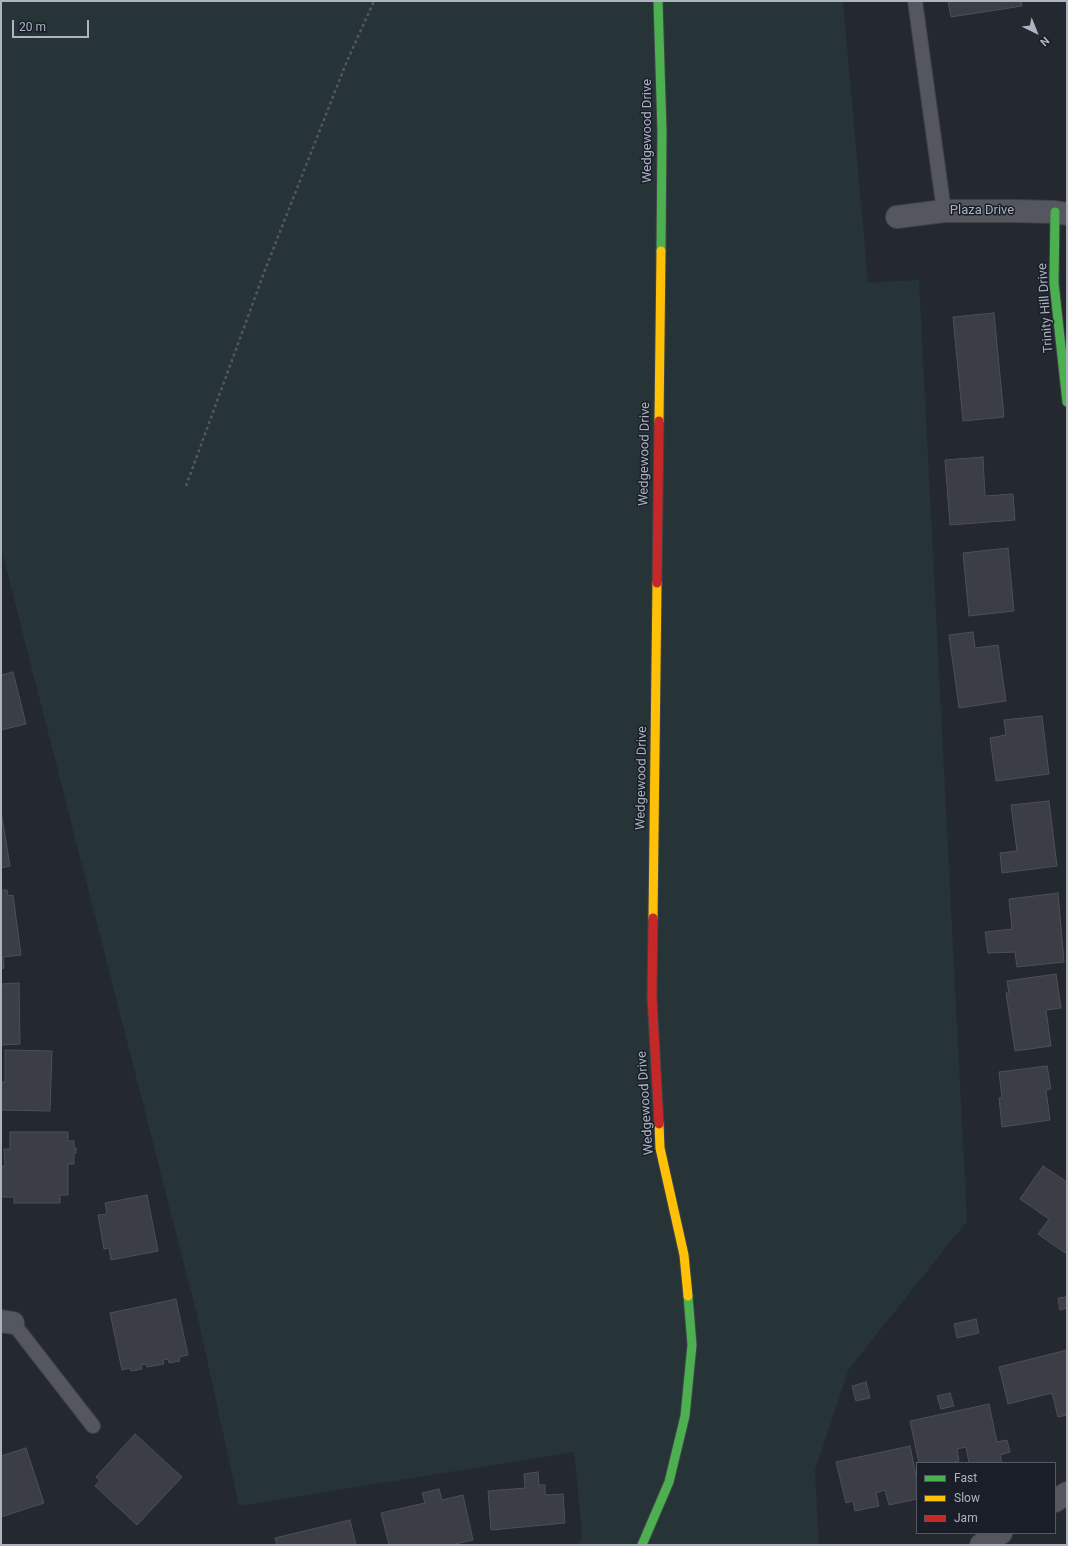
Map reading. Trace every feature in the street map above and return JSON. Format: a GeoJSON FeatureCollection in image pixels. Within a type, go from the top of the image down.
{"type":"FeatureCollection","features":[{"type":"Feature","properties":{"kind":"street","name":"Wedgewood Drive"},"geometry":{"type":"LineString","coordinates":[[642,1545],[669,1482],[685,1416],[692,1345],[684,1255],[660,1148],[652,997],[662,132],[658,1]]}},
{"type":"Feature","properties":{"kind":"street","name":"Plaza Drive"},"geometry":{"type":"LineString","coordinates":[[897,217],[944,211],[1061,213]]}},
{"type":"Feature","properties":{"kind":"street","name":"Trinity Hill Drive"},"geometry":{"type":"LineString","coordinates":[[1061,213],[1054,283],[1067,402]]}},
{"type":"Feature","properties":{"kind":"street"},"geometry":{"type":"LineString","coordinates":[[1056,1500],[1067,1494]]}},
{"type":"Feature","properties":{"kind":"street"},"geometry":{"type":"LineString","coordinates":[[981,1545],[999,1534]]}},
{"type":"Feature","properties":{"kind":"lane"},"geometry":{"type":"LineString","coordinates":[[915,1],[944,211]]}},
{"type":"Feature","properties":{"kind":"lane"},"geometry":{"type":"LineString","coordinates":[[7,1322],[93,1426]]}},
{"type":"Feature","properties":{"kind":"path"},"geometry":{"type":"LineString","coordinates":[[186,486],[265,270],[345,68],[374,1]]}},
{"type":"Feature","properties":{"kind":"shaded area"},"geometry":{"type":"Polygon","coordinates":[[[1,1],[843,1],[868,283],[919,280],[967,1221],[849,1369],[815,1470],[819,1545],[579,1545],[582,1534],[574,1452],[239,1506],[199,1323],[1,548],[1,1]]]}},
{"type":"Feature","properties":{"kind":"building"},"geometry":{"type":"Polygon","coordinates":[[[948,1],[1021,1],[1022,6],[951,17],[948,1]]]}},
{"type":"Feature","properties":{"kind":"building"},"geometry":{"type":"Polygon","coordinates":[[[994,313],[1004,417],[963,421],[953,317],[994,313]]]}},
{"type":"Feature","properties":{"kind":"building"},"geometry":{"type":"Polygon","coordinates":[[[983,457],[985,496],[1013,494],[1015,520],[950,525],[945,460],[983,457]]]}},
{"type":"Feature","properties":{"kind":"building"},"geometry":{"type":"Polygon","coordinates":[[[1008,548],[1014,611],[969,616],[963,553],[1008,548]]]}},
{"type":"Feature","properties":{"kind":"building"},"geometry":{"type":"Polygon","coordinates":[[[973,632],[975,648],[998,645],[1006,701],[959,708],[949,635],[973,632]]]}},
{"type":"Feature","properties":{"kind":"building"},"geometry":{"type":"Polygon","coordinates":[[[13,672],[26,724],[1,730],[1,675],[13,672]]]}},
{"type":"Feature","properties":{"kind":"building"},"geometry":{"type":"Polygon","coordinates":[[[1042,716],[1049,774],[996,781],[990,738],[1006,735],[1004,720],[1042,716]]]}},
{"type":"Feature","properties":{"kind":"building"},"geometry":{"type":"Polygon","coordinates":[[[1049,801],[1057,866],[1002,873],[1000,853],[1017,851],[1011,805],[1049,801]]]}},
{"type":"Feature","properties":{"kind":"building"},"geometry":{"type":"Polygon","coordinates":[[[1,811],[10,866],[1,868],[1,811]]]}},
{"type":"Feature","properties":{"kind":"building"},"geometry":{"type":"Polygon","coordinates":[[[1,890],[7,890],[8,896],[13,895],[21,955],[3,957],[4,968],[1,969],[1,890]]]}},
{"type":"Feature","properties":{"kind":"building"},"geometry":{"type":"Polygon","coordinates":[[[1058,893],[1064,962],[1017,967],[1015,952],[988,953],[985,932],[1012,929],[1009,899],[1058,893]]]}},
{"type":"Feature","properties":{"kind":"building"},"geometry":{"type":"Polygon","coordinates":[[[1056,974],[1061,1008],[1046,1010],[1051,1046],[1015,1051],[1006,993],[1009,993],[1007,981],[1056,974]]]}},
{"type":"Feature","properties":{"kind":"building"},"geometry":{"type":"Polygon","coordinates":[[[19,983],[20,1044],[1,1045],[1,984],[19,983]]]}},
{"type":"Feature","properties":{"kind":"building"},"geometry":{"type":"Polygon","coordinates":[[[5,1050],[52,1051],[50,1111],[1,1110],[1,1082],[5,1082],[5,1050]]]}},
{"type":"Feature","properties":{"kind":"building"},"geometry":{"type":"Polygon","coordinates":[[[1047,1066],[1051,1089],[1046,1090],[1050,1120],[1002,1127],[999,1098],[1002,1098],[999,1072],[1047,1066]]]}},
{"type":"Feature","properties":{"kind":"building"},"geometry":{"type":"Polygon","coordinates":[[[10,1132],[68,1132],[68,1141],[74,1141],[76,1153],[74,1153],[74,1164],[68,1164],[68,1195],[60,1195],[60,1203],[14,1203],[14,1197],[1,1197],[1,1166],[5,1166],[4,1149],[10,1149],[10,1132]]]}},
{"type":"Feature","properties":{"kind":"building"},"geometry":{"type":"Polygon","coordinates":[[[1043,1166],[1067,1182],[1067,1250],[1065,1253],[1038,1234],[1049,1219],[1020,1199],[1043,1166]]]}},
{"type":"Feature","properties":{"kind":"building"},"geometry":{"type":"Polygon","coordinates":[[[147,1195],[158,1251],[111,1260],[109,1248],[104,1249],[98,1215],[107,1214],[105,1203],[147,1195]]]}},
{"type":"Feature","properties":{"kind":"building"},"geometry":{"type":"Polygon","coordinates":[[[1067,1297],[1067,1308],[1060,1310],[1058,1298],[1067,1297]]]}},
{"type":"Feature","properties":{"kind":"building"},"geometry":{"type":"Polygon","coordinates":[[[176,1299],[188,1355],[179,1357],[180,1361],[169,1363],[168,1359],[163,1360],[164,1364],[147,1367],[146,1364],[141,1365],[142,1369],[131,1371],[130,1368],[122,1370],[110,1313],[176,1299]]]}},
{"type":"Feature","properties":{"kind":"building"},"geometry":{"type":"Polygon","coordinates":[[[976,1319],[979,1333],[957,1338],[954,1324],[976,1319]]]}},
{"type":"Feature","properties":{"kind":"building"},"geometry":{"type":"Polygon","coordinates":[[[1067,1350],[1067,1415],[1058,1417],[1052,1393],[1008,1404],[999,1367],[1067,1350]]]}},
{"type":"Feature","properties":{"kind":"building"},"geometry":{"type":"Polygon","coordinates":[[[866,1382],[870,1398],[856,1401],[852,1386],[866,1382]]]}},
{"type":"Feature","properties":{"kind":"building"},"geometry":{"type":"Polygon","coordinates":[[[950,1393],[954,1406],[941,1409],[937,1396],[950,1393]]]}},
{"type":"Feature","properties":{"kind":"building"},"geometry":{"type":"Polygon","coordinates":[[[989,1404],[997,1442],[1007,1440],[1010,1452],[1000,1455],[1002,1462],[969,1462],[966,1447],[957,1449],[959,1461],[919,1462],[910,1421],[989,1404]]]}},
{"type":"Feature","properties":{"kind":"building"},"geometry":{"type":"Polygon","coordinates":[[[135,1434],[182,1477],[137,1525],[95,1486],[100,1480],[96,1477],[135,1434]]]}},
{"type":"Feature","properties":{"kind":"building"},"geometry":{"type":"Polygon","coordinates":[[[910,1446],[916,1475],[916,1499],[889,1505],[885,1490],[876,1493],[879,1506],[855,1511],[853,1501],[846,1503],[836,1462],[910,1446]]]}},
{"type":"Feature","properties":{"kind":"building"},"geometry":{"type":"Polygon","coordinates":[[[26,1448],[44,1503],[1,1517],[1,1456],[26,1448]]]}},
{"type":"Feature","properties":{"kind":"building"},"geometry":{"type":"Polygon","coordinates":[[[538,1472],[539,1485],[545,1485],[545,1495],[563,1494],[565,1523],[491,1530],[488,1491],[525,1488],[524,1474],[538,1472]]]}},
{"type":"Feature","properties":{"kind":"building"},"geometry":{"type":"Polygon","coordinates":[[[439,1489],[442,1500],[463,1495],[473,1540],[451,1545],[389,1545],[381,1513],[425,1503],[422,1493],[439,1489]]]}},
{"type":"Feature","properties":{"kind":"building"},"geometry":{"type":"Polygon","coordinates":[[[350,1520],[356,1545],[277,1545],[275,1538],[350,1520]]]}},
{"type":"Feature","properties":{"kind":"traffic: fast"},"geometry":{"type":"LineString","coordinates":[[658,1],[662,132],[661,251]]}},
{"type":"Feature","properties":{"kind":"traffic: fast"},"geometry":{"type":"LineString","coordinates":[[1055,212],[1054,283],[1067,402]]}},
{"type":"Feature","properties":{"kind":"traffic: fast"},"geometry":{"type":"LineString","coordinates":[[642,1545],[669,1482],[685,1416],[692,1345],[688,1296]]}},
{"type":"Feature","properties":{"kind":"traffic: slow"},"geometry":{"type":"LineString","coordinates":[[659,421],[661,251]]}},
{"type":"Feature","properties":{"kind":"traffic: slow"},"geometry":{"type":"LineString","coordinates":[[653,918],[657,583]]}},
{"type":"Feature","properties":{"kind":"traffic: slow"},"geometry":{"type":"LineString","coordinates":[[659,1124],[660,1148],[684,1255],[688,1296]]}},
{"type":"Feature","properties":{"kind":"traffic: jam"},"geometry":{"type":"LineString","coordinates":[[657,583],[659,421]]}},
{"type":"Feature","properties":{"kind":"traffic: jam"},"geometry":{"type":"LineString","coordinates":[[653,918],[652,997],[659,1124]]}}]}
